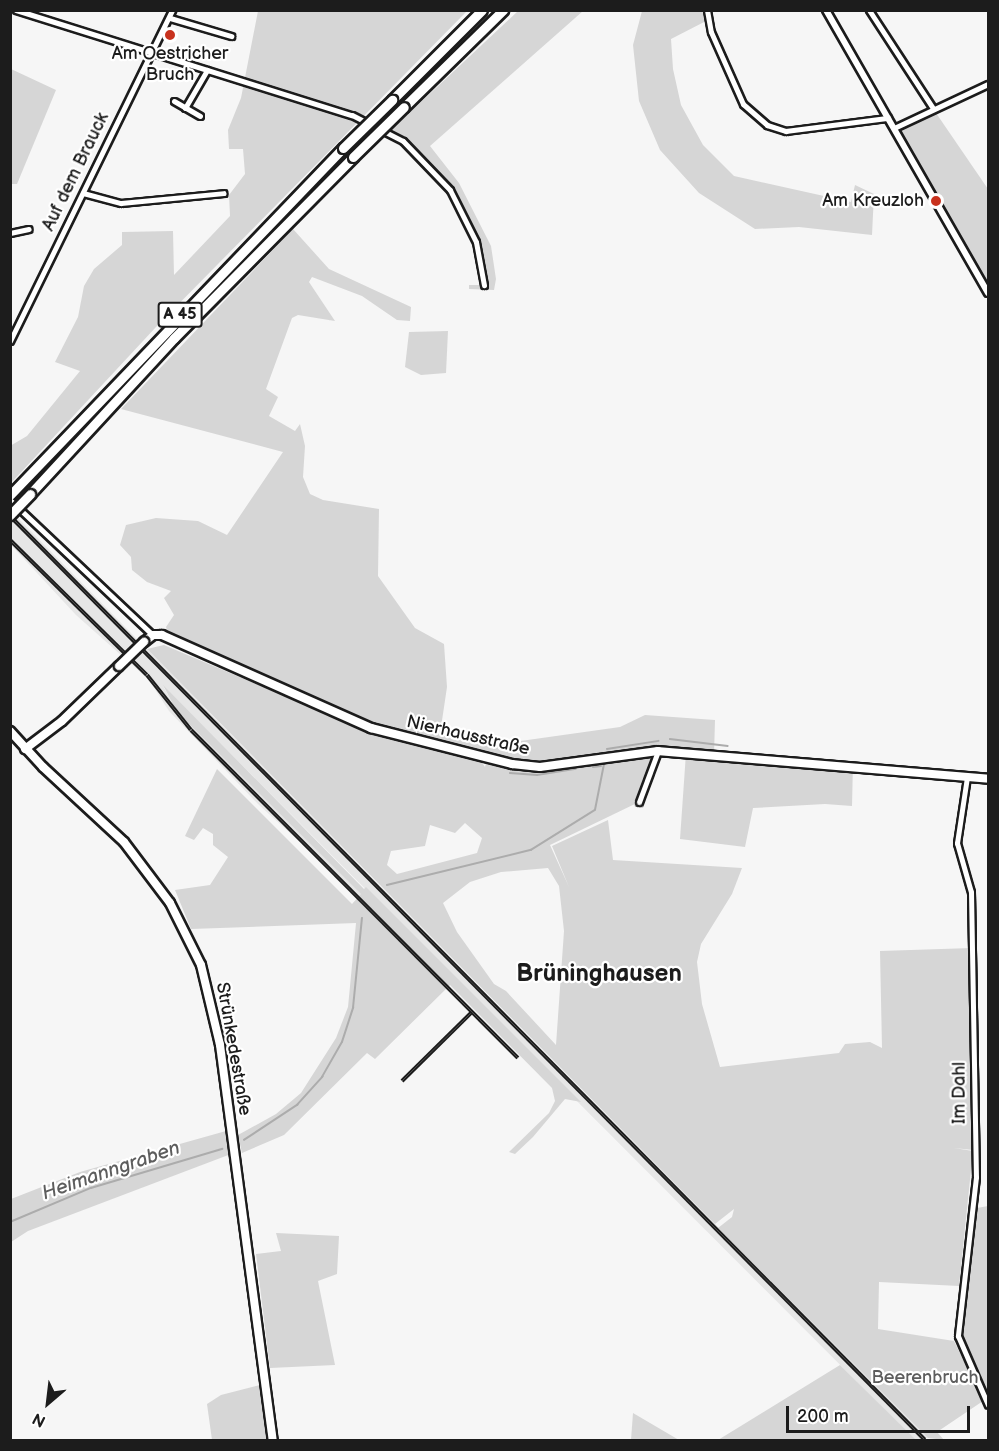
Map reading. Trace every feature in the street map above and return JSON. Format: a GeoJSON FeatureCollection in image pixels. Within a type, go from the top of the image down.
{"type":"FeatureCollection","features":[{"type":"Feature","properties":{"kind":"highway","name":"A 45"},"geometry":{"type":"LineString","coordinates":[[10,495],[343,148],[482,10]]}},
{"type":"Feature","properties":{"kind":"highway","name":"A 45"},"geometry":{"type":"LineString","coordinates":[[10,515],[207,305],[352,157],[503,10]]}},
{"type":"Feature","properties":{"kind":"main road"},"geometry":{"type":"LineString","coordinates":[[25,749],[62,721],[153,635]]}},
{"type":"Feature","properties":{"kind":"main road","name":"Nierhausstraße"},"geometry":{"type":"LineString","coordinates":[[153,635],[170,638],[371,728],[513,764],[540,767],[658,751],[988,779]]}},
{"type":"Feature","properties":{"kind":"main road","name":"Strünkedestraße"},"geometry":{"type":"LineString","coordinates":[[10,731],[25,749],[130,850],[174,910],[201,965],[220,1045],[273,1440]]}},
{"type":"Feature","properties":{"kind":"street"},"geometry":{"type":"LineString","coordinates":[[16,10],[152,55],[352,115],[403,141],[450,190],[476,242],[484,285]]}},
{"type":"Feature","properties":{"kind":"street"},"geometry":{"type":"LineString","coordinates":[[37,18],[40,10]]}},
{"type":"Feature","properties":{"kind":"street","name":"Auf dem Brauck"},"geometry":{"type":"LineString","coordinates":[[10,341],[152,55],[172,10]]}},
{"type":"Feature","properties":{"kind":"street"},"geometry":{"type":"LineString","coordinates":[[707,10],[711,32],[743,104],[767,125],[795,130],[888,118]]}},
{"type":"Feature","properties":{"kind":"street"},"geometry":{"type":"LineString","coordinates":[[826,10],[988,293]]}},
{"type":"Feature","properties":{"kind":"street"},"geometry":{"type":"LineString","coordinates":[[869,10],[933,108]]}},
{"type":"Feature","properties":{"kind":"street"},"geometry":{"type":"LineString","coordinates":[[170,18],[231,36]]}},
{"type":"Feature","properties":{"kind":"street"},"geometry":{"type":"LineString","coordinates":[[185,108],[207,70]]}},
{"type":"Feature","properties":{"kind":"street"},"geometry":{"type":"LineString","coordinates":[[894,128],[988,84]]}},
{"type":"Feature","properties":{"kind":"street"},"geometry":{"type":"LineString","coordinates":[[174,101],[200,116]]}},
{"type":"Feature","properties":{"kind":"street"},"geometry":{"type":"LineString","coordinates":[[83,193],[121,203],[224,193]]}},
{"type":"Feature","properties":{"kind":"street"},"geometry":{"type":"LineString","coordinates":[[10,233],[29,229]]}},
{"type":"Feature","properties":{"kind":"street"},"geometry":{"type":"LineString","coordinates":[[10,500],[153,635]]}},
{"type":"Feature","properties":{"kind":"street"},"geometry":{"type":"LineString","coordinates":[[639,802],[658,751]]}},
{"type":"Feature","properties":{"kind":"street","name":"Im Dahl"},"geometry":{"type":"LineString","coordinates":[[967,777],[957,843],[972,892],[976,1177],[958,1336],[988,1405]]}},
{"type":"Feature","properties":{"kind":"shaded area"},"geometry":{"type":"Polygon","coordinates":[[[10,510],[928,1438],[915,1440],[163,686],[177,712],[396,928],[445,990],[324,864],[258,804],[169,711],[149,680],[76,615],[11,545],[10,510]]]}},
{"type":"Feature","properties":{"kind":"green space"},"geometry":{"type":"Polygon","coordinates":[[[258,11],[467,11],[156,327],[11,483],[10,446],[27,436],[80,371],[55,362],[78,317],[84,286],[94,269],[122,245],[122,232],[173,231],[174,275],[230,216],[229,195],[245,174],[243,149],[229,149],[228,130],[241,98],[258,11]]]}},
{"type":"Feature","properties":{"kind":"green space"},"geometry":{"type":"Polygon","coordinates":[[[518,11],[583,11],[430,146],[459,183],[491,246],[496,279],[494,290],[469,289],[469,285],[481,285],[475,248],[446,189],[425,158],[404,140],[388,133],[518,11]]]}},
{"type":"Feature","properties":{"kind":"green space"},"geometry":{"type":"Polygon","coordinates":[[[642,11],[706,11],[708,20],[671,39],[673,69],[681,105],[703,145],[734,176],[851,202],[855,185],[874,194],[872,235],[799,227],[755,229],[699,193],[660,150],[639,101],[633,45],[642,11]]]}},
{"type":"Feature","properties":{"kind":"green space"},"geometry":{"type":"Polygon","coordinates":[[[11,69],[56,90],[17,184],[11,184],[11,69]]]}},
{"type":"Feature","properties":{"kind":"green space"},"geometry":{"type":"Polygon","coordinates":[[[936,113],[988,189],[988,287],[900,130],[936,113]]]}},
{"type":"Feature","properties":{"kind":"green space"},"geometry":{"type":"Polygon","coordinates":[[[293,229],[329,269],[411,307],[410,321],[397,320],[362,296],[312,277],[309,282],[335,321],[298,315],[292,318],[266,389],[278,397],[269,416],[295,431],[300,424],[305,446],[303,477],[310,494],[323,500],[379,509],[378,576],[415,628],[444,644],[447,687],[440,734],[493,745],[620,727],[645,715],[715,720],[714,755],[853,763],[852,806],[825,804],[753,808],[745,847],[680,839],[686,753],[658,751],[639,802],[550,845],[569,887],[552,846],[608,820],[613,860],[742,868],[732,894],[701,944],[697,962],[702,1004],[720,1067],[839,1053],[845,1044],[870,1042],[882,1048],[880,951],[972,948],[973,1150],[954,1148],[973,1151],[959,1286],[879,1282],[878,1329],[954,1341],[983,1401],[937,1432],[944,1440],[928,1438],[718,1228],[732,1217],[734,1209],[715,1224],[147,649],[164,645],[353,725],[481,761],[485,767],[488,756],[377,727],[168,633],[166,627],[174,615],[164,598],[171,591],[147,582],[132,570],[131,557],[120,545],[126,525],[156,518],[198,521],[227,535],[283,452],[121,409],[293,229]],[[465,823],[455,833],[430,825],[425,846],[391,851],[387,865],[397,874],[477,853],[482,838],[465,823]],[[548,868],[501,872],[470,882],[443,903],[457,932],[494,984],[506,991],[556,1045],[564,931],[559,886],[548,868]]]}},
{"type":"Feature","properties":{"kind":"green space"},"geometry":{"type":"Polygon","coordinates":[[[448,331],[446,373],[421,375],[405,367],[409,332],[448,331]]]}},
{"type":"Feature","properties":{"kind":"green space"},"geometry":{"type":"Polygon","coordinates":[[[163,685],[364,889],[366,887],[581,1102],[565,1099],[533,1137],[515,1154],[509,1152],[549,1113],[555,1101],[552,1088],[450,985],[375,1059],[367,1053],[284,1135],[242,1153],[238,1135],[276,1114],[301,1093],[336,1038],[348,1007],[356,923],[191,929],[175,890],[210,885],[228,857],[213,845],[213,834],[203,828],[194,840],[185,836],[217,769],[352,904],[361,894],[177,712],[163,685]]]}},
{"type":"Feature","properties":{"kind":"green space"},"geometry":{"type":"Polygon","coordinates":[[[226,1131],[231,1154],[28,1231],[11,1242],[11,1199],[80,1172],[226,1131]]]}},
{"type":"Feature","properties":{"kind":"green space","name":"Beerenbruch"},"geometry":{"type":"Polygon","coordinates":[[[988,1206],[988,1393],[961,1331],[977,1208],[988,1206]]]}},
{"type":"Feature","properties":{"kind":"green space"},"geometry":{"type":"Polygon","coordinates":[[[276,1233],[339,1236],[337,1274],[318,1281],[335,1365],[270,1368],[256,1254],[281,1251],[276,1233]]]}},
{"type":"Feature","properties":{"kind":"green space","name":"Beerenbruch"},"geometry":{"type":"Polygon","coordinates":[[[840,1365],[916,1440],[718,1440],[840,1365]]]}},
{"type":"Feature","properties":{"kind":"green space"},"geometry":{"type":"Polygon","coordinates":[[[260,1385],[269,1440],[212,1440],[207,1404],[221,1395],[260,1385]]]}},
{"type":"Feature","properties":{"kind":"green space"},"geometry":{"type":"Polygon","coordinates":[[[633,1413],[679,1440],[631,1440],[633,1413]]]}},
{"type":"Feature","properties":{"kind":"waterway","name":"Heimanngraben"},"geometry":{"type":"LineString","coordinates":[[670,739],[728,746]]}},
{"type":"Feature","properties":{"kind":"waterway","name":"Heimanngraben"},"geometry":{"type":"LineString","coordinates":[[607,749],[658,741]]}},
{"type":"Feature","properties":{"kind":"waterway","name":"Heimanngraben"},"geometry":{"type":"LineString","coordinates":[[387,885],[531,850],[595,810],[604,764]]}},
{"type":"Feature","properties":{"kind":"waterway"},"geometry":{"type":"LineString","coordinates":[[593,767],[601,766]]}},
{"type":"Feature","properties":{"kind":"waterway"},"geometry":{"type":"LineString","coordinates":[[510,773],[537,775],[576,769]]}},
{"type":"Feature","properties":{"kind":"waterway","name":"Heimanngraben"},"geometry":{"type":"LineString","coordinates":[[244,1140],[297,1105],[322,1077],[342,1042],[353,1008],[362,918]]}},
{"type":"Feature","properties":{"kind":"waterway","name":"Heimanngraben"},"geometry":{"type":"LineString","coordinates":[[10,1222],[91,1188],[222,1149]]}},
{"type":"Feature","properties":{"kind":"railway"},"geometry":{"type":"LineString","coordinates":[[10,516],[925,1440]]}},
{"type":"Feature","properties":{"kind":"railway"},"geometry":{"type":"LineString","coordinates":[[10,540],[147,675],[191,730],[518,1058]]}},
{"type":"Feature","properties":{"kind":"railway"},"geometry":{"type":"LineString","coordinates":[[402,1081],[472,1012]]}},
{"type":"Feature","properties":{"kind":"place","name":"Am Oestricher Bruch"},"geometry":{"type":"Point","coordinates":[170,35]}},
{"type":"Feature","properties":{"kind":"place","name":"Am Kreuzloh"},"geometry":{"type":"Point","coordinates":[936,201]}},
{"type":"Feature","properties":{"kind":"district","name":"Brüninghausen"},"geometry":{"type":"Point","coordinates":[599,974]}}]}
